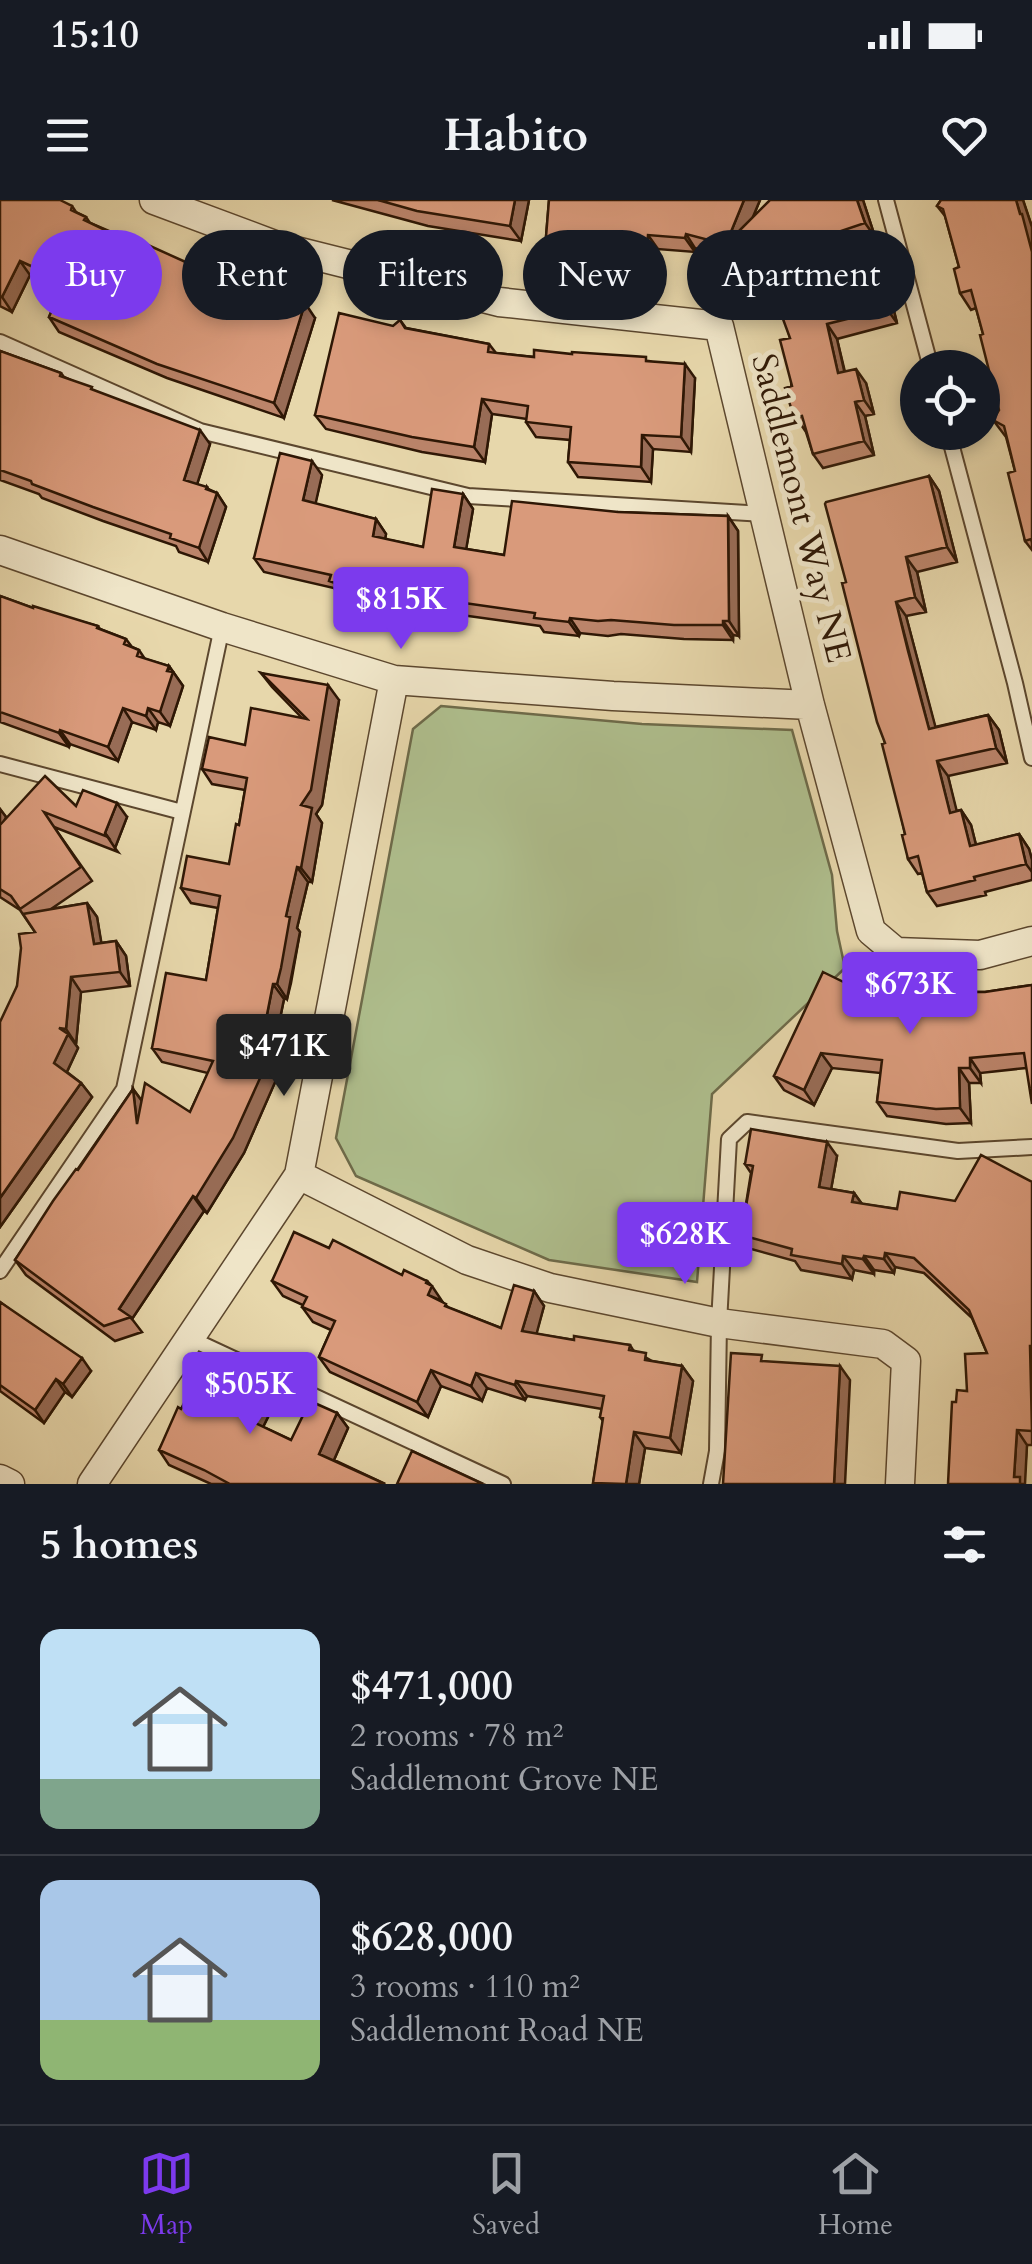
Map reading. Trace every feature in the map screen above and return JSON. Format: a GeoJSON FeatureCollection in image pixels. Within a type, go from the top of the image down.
{"type":"FeatureCollection","features":[{"type":"Feature","properties":{"kind":"street","name":"Saddlemont Way NE"},"geometry":{"type":"LineString","coordinates":[[154,200],[280,247],[499,302],[719,326],[810,705],[871,930],[896,952],[980,955],[1032,940]]}},
{"type":"Feature","properties":{"kind":"street"},"geometry":{"type":"LineString","coordinates":[[0,550],[222,627],[394,680],[810,705]]}},
{"type":"Feature","properties":{"kind":"street"},"geometry":{"type":"LineString","coordinates":[[92,1484],[299,1175],[394,680]]}},
{"type":"Feature","properties":{"kind":"street"},"geometry":{"type":"LineString","coordinates":[[299,1175],[467,1260],[550,1288],[719,1323],[883,1344],[906,1361],[900,1484]]}},
{"type":"Feature","properties":{"kind":"street"},"geometry":{"type":"LineString","coordinates":[[0,1479],[10,1484]]}},
{"type":"Feature","properties":{"kind":"lane"},"geometry":{"type":"LineString","coordinates":[[886,200],[926,350]]}},
{"type":"Feature","properties":{"kind":"lane"},"geometry":{"type":"LineString","coordinates":[[0,342],[200,431],[468,496],[764,514]]}},
{"type":"Feature","properties":{"kind":"lane"},"geometry":{"type":"LineString","coordinates":[[953,450],[1032,758]]}},
{"type":"Feature","properties":{"kind":"lane"},"geometry":{"type":"LineString","coordinates":[[0,1270],[124,1089],[222,627]]}},
{"type":"Feature","properties":{"kind":"lane"},"geometry":{"type":"LineString","coordinates":[[0,764],[182,812]]}},
{"type":"Feature","properties":{"kind":"lane"},"geometry":{"type":"LineString","coordinates":[[711,1484],[717,1451],[729,1139],[748,1122],[958,1151],[1032,1147]]}},
{"type":"Feature","properties":{"kind":"lane"},"geometry":{"type":"LineString","coordinates":[[190,1338],[502,1484]]}},
{"type":"Feature","properties":{"kind":"green space"},"geometry":{"type":"Polygon","coordinates":[[[441,706],[642,724],[792,730],[832,875],[845,968],[712,1094],[697,1282],[549,1260],[356,1176],[336,1138],[413,729],[441,706]]]}},
{"type":"Feature","properties":{"kind":"building"},"geometry":{"type":"Polygon","coordinates":[[[0,200],[60,200],[86,217],[84,220],[105,230],[30,230],[30,266],[20,261],[0,296],[0,200]]]}},
{"type":"Feature","properties":{"kind":"building"},"geometry":{"type":"Polygon","coordinates":[[[378,200],[515,200],[510,226],[417,211],[378,200]]]}},
{"type":"Feature","properties":{"kind":"building"},"geometry":{"type":"Polygon","coordinates":[[[549,200],[744,200],[732,230],[687,230],[685,238],[667,237],[667,230],[547,230],[549,200]]]}},
{"type":"Feature","properties":{"kind":"building"},"geometry":{"type":"Polygon","coordinates":[[[770,200],[857,200],[865,223],[844,230],[740,230],[770,200]]]}},
{"type":"Feature","properties":{"kind":"building"},"geometry":{"type":"Polygon","coordinates":[[[941,200],[1016,200],[1022,214],[1032,252],[1032,542],[1025,541],[1008,473],[1015,471],[1004,426],[1000,424],[1000,350],[984,350],[971,290],[960,293],[954,269],[959,267],[943,209],[937,206],[941,200]]]}},
{"type":"Feature","properties":{"kind":"building"},"geometry":{"type":"Polygon","coordinates":[[[162,251],[182,260],[182,320],[300,320],[274,403],[157,364],[56,320],[162,320],[162,251]]]}},
{"type":"Feature","properties":{"kind":"building"},"geometry":{"type":"Polygon","coordinates":[[[339,313],[343,320],[393,326],[400,320],[405,328],[489,344],[488,352],[534,357],[534,350],[572,352],[685,364],[681,437],[642,435],[641,467],[568,462],[571,427],[526,422],[528,406],[482,399],[474,447],[315,415],[339,313]]]}},
{"type":"Feature","properties":{"kind":"building"},"geometry":{"type":"Polygon","coordinates":[[[783,320],[843,320],[827,324],[838,373],[856,369],[864,400],[855,402],[864,441],[813,454],[802,416],[796,417],[792,411],[785,388],[792,386],[780,340],[790,338],[783,320]]]}},
{"type":"Feature","properties":{"kind":"building"},"geometry":{"type":"Polygon","coordinates":[[[0,351],[200,430],[184,480],[217,493],[199,548],[0,470],[0,351]]]}},
{"type":"Feature","properties":{"kind":"building"},"geometry":{"type":"Polygon","coordinates":[[[280,453],[312,461],[303,500],[376,519],[373,536],[423,547],[432,489],[463,494],[454,547],[504,555],[512,501],[618,512],[728,516],[729,621],[723,621],[723,625],[674,625],[534,618],[535,613],[415,596],[362,584],[360,591],[335,585],[329,581],[331,575],[254,558],[280,453]]]}},
{"type":"Feature","properties":{"kind":"building"},"geometry":{"type":"Polygon","coordinates":[[[929,476],[947,547],[906,557],[915,597],[896,602],[908,651],[929,729],[988,715],[996,748],[937,761],[950,813],[961,810],[970,846],[1019,834],[1026,864],[927,892],[918,856],[908,859],[882,744],[885,743],[825,504],[929,476]]]}},
{"type":"Feature","properties":{"kind":"building"},"geometry":{"type":"Polygon","coordinates":[[[0,596],[98,626],[126,639],[124,644],[139,650],[137,656],[169,666],[167,671],[173,672],[160,712],[148,708],[146,716],[123,708],[108,747],[0,712],[0,596]]]}},
{"type":"Feature","properties":{"kind":"building"},"geometry":{"type":"Polygon","coordinates":[[[261,673],[328,685],[311,790],[301,805],[312,808],[301,868],[297,867],[286,916],[290,917],[281,968],[277,984],[273,984],[263,1035],[271,1036],[266,1065],[233,1138],[119,1309],[131,1317],[104,1326],[15,1260],[133,1089],[137,1124],[145,1083],[190,1112],[213,1061],[152,1048],[166,973],[206,980],[220,896],[181,888],[187,856],[229,864],[236,824],[239,825],[247,778],[202,769],[209,737],[245,745],[251,708],[307,719],[261,673]]]}},
{"type":"Feature","properties":{"kind":"building"},"geometry":{"type":"Polygon","coordinates":[[[45,776],[76,806],[83,790],[117,803],[105,833],[108,837],[44,812],[81,867],[20,909],[0,889],[0,825],[45,776]]]}},
{"type":"Feature","properties":{"kind":"building"},"geometry":{"type":"Polygon","coordinates":[[[87,903],[94,944],[116,941],[120,972],[71,977],[66,1029],[59,1028],[68,1034],[54,1063],[81,1083],[0,1198],[0,1022],[17,986],[19,934],[35,932],[23,914],[87,903]]]}},
{"type":"Feature","properties":{"kind":"building"},"geometry":{"type":"Polygon","coordinates":[[[823,972],[856,988],[891,992],[985,992],[1032,985],[1032,1104],[1024,1053],[970,1058],[970,1068],[959,1068],[960,1108],[877,1102],[882,1060],[821,1053],[804,1090],[774,1076],[823,972]]]}},
{"type":"Feature","properties":{"kind":"building"},"geometry":{"type":"Polygon","coordinates":[[[751,1129],[827,1142],[819,1187],[854,1193],[852,1202],[897,1209],[900,1192],[955,1201],[981,1155],[1032,1182],[1032,1431],[1017,1430],[1014,1477],[1020,1477],[1020,1484],[948,1484],[952,1402],[956,1402],[957,1390],[967,1391],[965,1354],[987,1353],[969,1310],[914,1258],[885,1253],[884,1259],[843,1256],[842,1264],[791,1255],[792,1249],[741,1235],[753,1166],[745,1164],[751,1129]]]}},
{"type":"Feature","properties":{"kind":"building"},"geometry":{"type":"Polygon","coordinates":[[[294,1232],[329,1248],[333,1240],[402,1275],[404,1270],[427,1281],[432,1286],[428,1295],[445,1306],[501,1328],[514,1285],[534,1291],[522,1331],[630,1345],[629,1350],[646,1353],[645,1360],[682,1366],[670,1438],[634,1432],[626,1484],[593,1483],[604,1396],[516,1381],[515,1385],[476,1373],[471,1386],[431,1370],[417,1402],[319,1357],[335,1321],[302,1307],[307,1297],[272,1281],[294,1232]]]}},
{"type":"Feature","properties":{"kind":"building"},"geometry":{"type":"Polygon","coordinates":[[[0,1302],[82,1358],[63,1384],[56,1379],[35,1410],[0,1385],[0,1302]]]}},
{"type":"Feature","properties":{"kind":"building"},"geometry":{"type":"Polygon","coordinates":[[[731,1353],[762,1355],[761,1361],[840,1366],[834,1484],[723,1484],[731,1353]]]}},
{"type":"Feature","properties":{"kind":"building"},"geometry":{"type":"Polygon","coordinates":[[[207,1358],[265,1386],[249,1420],[291,1440],[310,1401],[337,1413],[319,1454],[385,1484],[227,1484],[159,1450],[178,1407],[181,1409],[207,1358]]]}},
{"type":"Feature","properties":{"kind":"building"},"geometry":{"type":"Polygon","coordinates":[[[412,1451],[483,1484],[397,1484],[412,1451]]]}}]}
